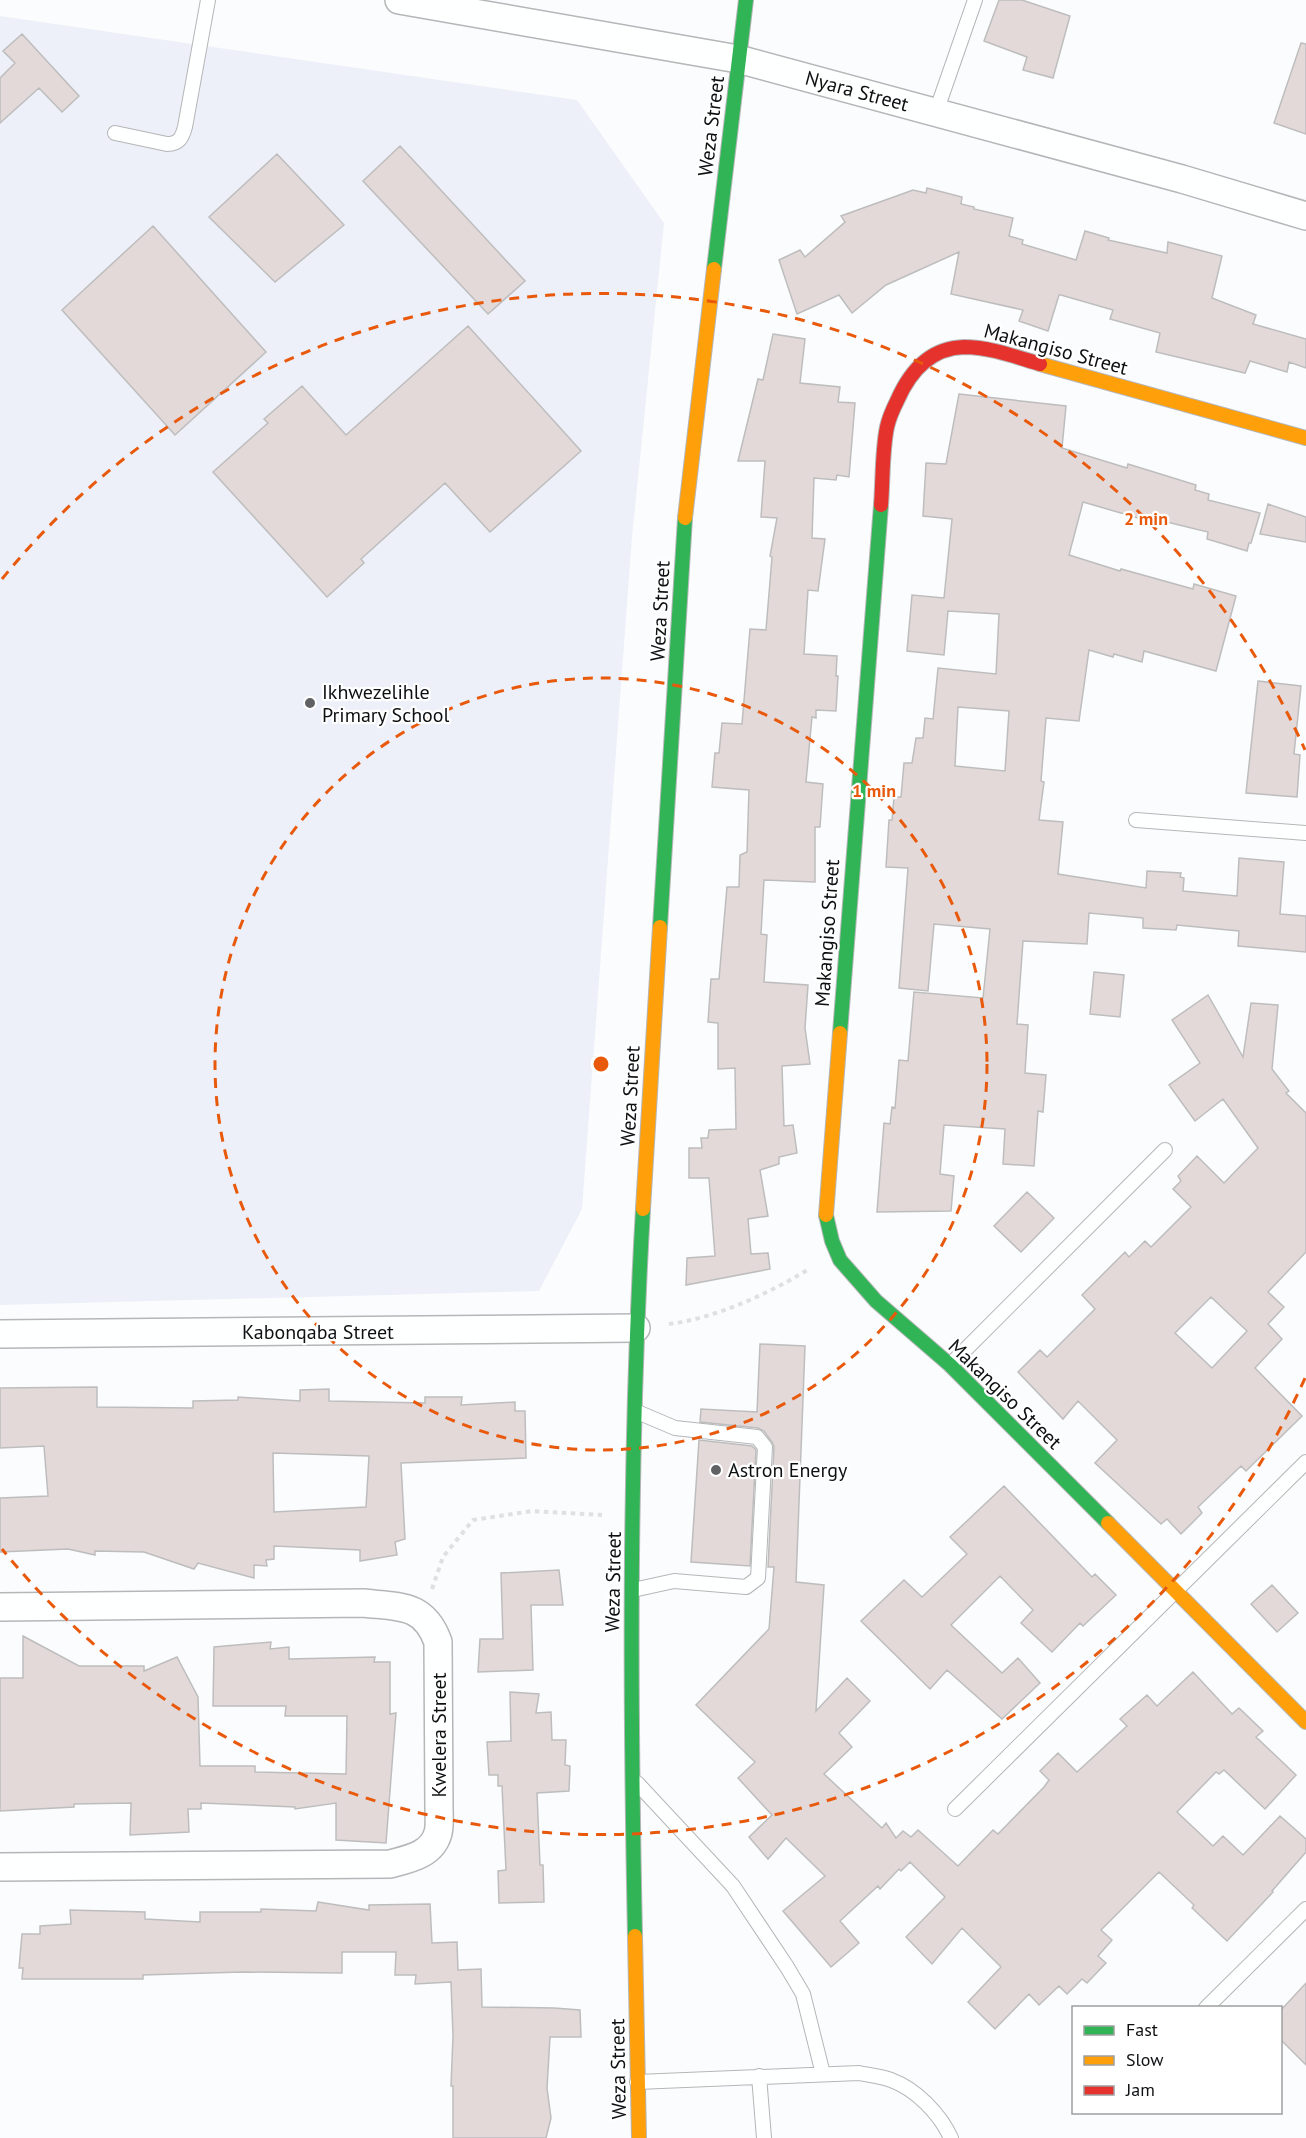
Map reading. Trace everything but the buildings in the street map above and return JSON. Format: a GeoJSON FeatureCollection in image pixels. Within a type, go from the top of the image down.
{"type":"FeatureCollection","features":[{"type":"Feature","properties":{"kind":"street","name":"Nyara Street"},"geometry":{"type":"LineString","coordinates":[[399,0],[738,59],[1170,176],[1306,216]]}},
{"type":"Feature","properties":{"kind":"street","name":"Weza Street"},"geometry":{"type":"LineString","coordinates":[[639,2138],[632,1777],[636,1328],[687,490],[746,0]]}},
{"type":"Feature","properties":{"kind":"street","name":"Makangiso Street"},"geometry":{"type":"LineString","coordinates":[[1306,438],[984,348],[962,345],[937,352],[914,368],[901,389],[887,426],[825,1213],[836,1251],[852,1275],[876,1301],[950,1365],[1306,1722]]}},
{"type":"Feature","properties":{"kind":"street","name":"Kabonqaba Street"},"geometry":{"type":"LineString","coordinates":[[0,1334],[636,1328]]}},
{"type":"Feature","properties":{"kind":"street"},"geometry":{"type":"LineString","coordinates":[[0,1607],[363,1603],[409,1609],[423,1616]]}},
{"type":"Feature","properties":{"kind":"street","name":"Kwelera Street"},"geometry":{"type":"LineString","coordinates":[[0,1867],[390,1864],[417,1857],[431,1846],[438,1833],[440,1808],[438,1642],[433,1627],[423,1616]]}},
{"type":"Feature","properties":{"kind":"lane"},"geometry":{"type":"LineString","coordinates":[[115,132],[167,144],[176,143],[180,139],[185,127],[207,0]]}},
{"type":"Feature","properties":{"kind":"lane"},"geometry":{"type":"LineString","coordinates":[[936,112],[975,0]]}},
{"type":"Feature","properties":{"kind":"lane"},"geometry":{"type":"LineString","coordinates":[[1136,820],[1306,833]]}},
{"type":"Feature","properties":{"kind":"lane"},"geometry":{"type":"LineString","coordinates":[[950,1365],[1165,1150]]}},
{"type":"Feature","properties":{"kind":"lane"},"geometry":{"type":"LineString","coordinates":[[633,1590],[674,1581],[746,1587],[758,1578],[765,1447],[757,1437],[675,1428],[635,1411]]}},
{"type":"Feature","properties":{"kind":"lane"},"geometry":{"type":"LineString","coordinates":[[955,1809],[1306,1462]]}},
{"type":"Feature","properties":{"kind":"lane"},"geometry":{"type":"LineString","coordinates":[[632,1777],[733,1886],[786,1966],[803,1994],[823,2074]]}},
{"type":"Feature","properties":{"kind":"lane"},"geometry":{"type":"LineString","coordinates":[[1207,2006],[1306,1909]]}},
{"type":"Feature","properties":{"kind":"lane"},"geometry":{"type":"LineString","coordinates":[[638,2082],[859,2073],[892,2080],[923,2099],[944,2123],[951,2138]]}},
{"type":"Feature","properties":{"kind":"lane"},"geometry":{"type":"LineString","coordinates":[[759,2076],[764,2138]]}},
{"type":"Feature","properties":{"kind":"path"},"geometry":{"type":"LineString","coordinates":[[636,1328],[696,1320],[782,1286],[836,1251]]}},
{"type":"Feature","properties":{"kind":"path"},"geometry":{"type":"LineString","coordinates":[[423,1616],[443,1557],[473,1520],[532,1511],[633,1517]]}},
{"type":"Feature","properties":{"kind":"shaded area","name":"Ikhwezelihle Primary School"},"geometry":{"type":"Polygon","coordinates":[[[0,16],[577,100],[664,223],[632,537],[582,1209],[539,1291],[0,1305],[0,16]]]}},
{"type":"Feature","properties":{"kind":"traffic: fast"},"geometry":{"type":"LineString","coordinates":[[714,269],[746,0]]}},
{"type":"Feature","properties":{"kind":"traffic: fast"},"geometry":{"type":"LineString","coordinates":[[840,1033],[881,505]]}},
{"type":"Feature","properties":{"kind":"traffic: fast"},"geometry":{"type":"LineString","coordinates":[[660,927],[685,518]]}},
{"type":"Feature","properties":{"kind":"traffic: fast"},"geometry":{"type":"LineString","coordinates":[[635,1936],[632,1754],[633,1482],[643,1209]]}},
{"type":"Feature","properties":{"kind":"traffic: fast"},"geometry":{"type":"LineString","coordinates":[[826,1215],[832,1241],[840,1260],[876,1301],[950,1365],[1108,1523]]}},
{"type":"Feature","properties":{"kind":"traffic: slow"},"geometry":{"type":"LineString","coordinates":[[685,518],[714,269]]}},
{"type":"Feature","properties":{"kind":"traffic: slow"},"geometry":{"type":"LineString","coordinates":[[1040,364],[1306,438]]}},
{"type":"Feature","properties":{"kind":"traffic: slow"},"geometry":{"type":"LineString","coordinates":[[643,1209],[660,927]]}},
{"type":"Feature","properties":{"kind":"traffic: slow"},"geometry":{"type":"LineString","coordinates":[[826,1215],[840,1033]]}},
{"type":"Feature","properties":{"kind":"traffic: slow"},"geometry":{"type":"LineString","coordinates":[[1108,1523],[1306,1722]]}},
{"type":"Feature","properties":{"kind":"traffic: slow"},"geometry":{"type":"LineString","coordinates":[[635,1936],[639,2138]]}},
{"type":"Feature","properties":{"kind":"traffic: jam"},"geometry":{"type":"LineString","coordinates":[[881,505],[884,446],[888,424],[902,390],[923,363],[952,348],[974,347],[1040,364]]}},
{"type":"Feature","properties":{"kind":"place","name":"Ikhwezelihle Primary School"},"geometry":{"type":"Point","coordinates":[310,703]}},
{"type":"Feature","properties":{"kind":"place","name":"Astron Energy"},"geometry":{"type":"Point","coordinates":[716,1470]}}]}
